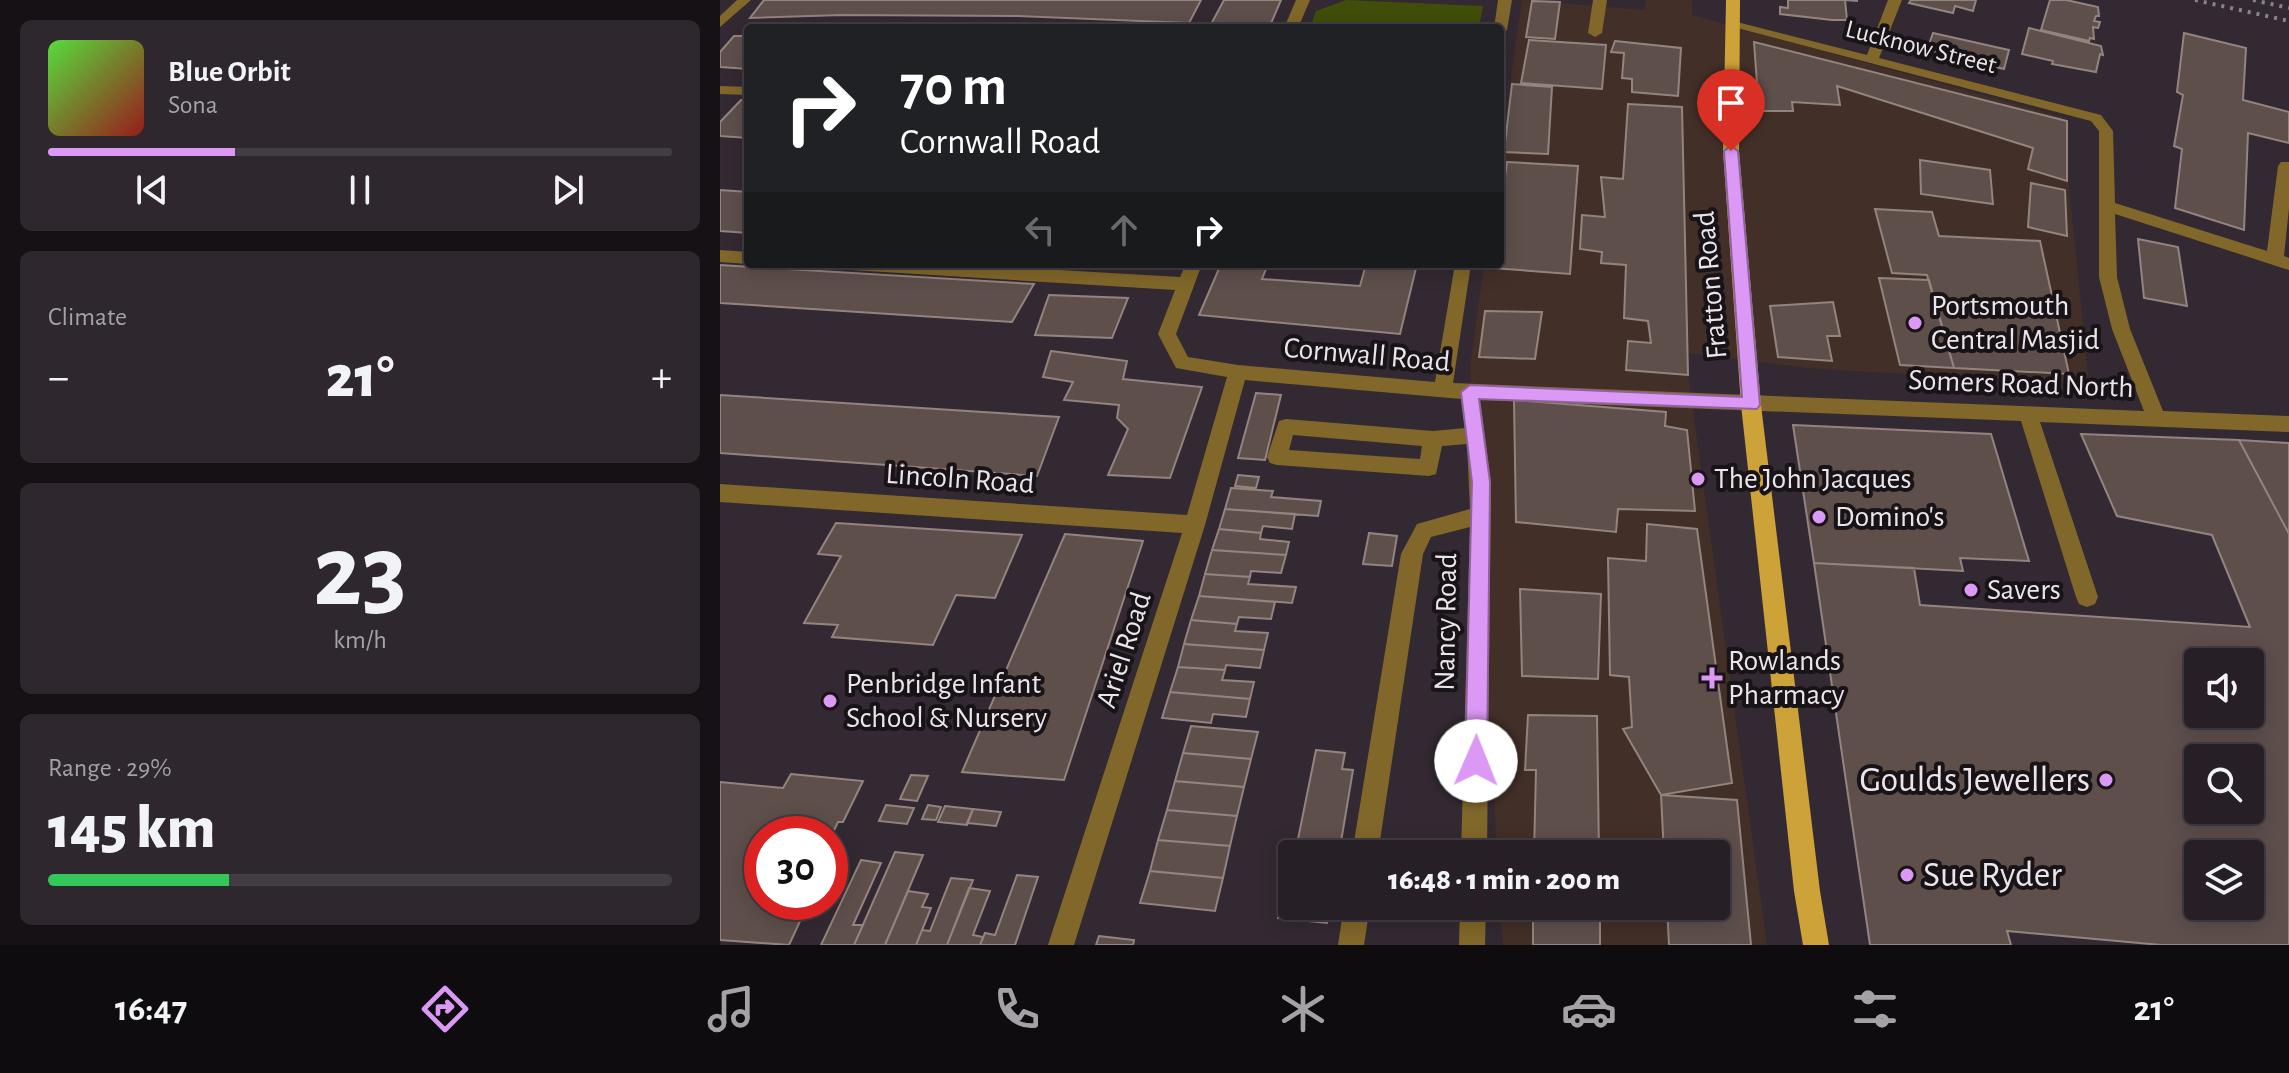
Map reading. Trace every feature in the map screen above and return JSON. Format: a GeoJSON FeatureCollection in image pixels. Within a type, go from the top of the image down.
{"type":"FeatureCollection","features":[{"type":"Feature","properties":{"kind":"main road","name":"Fratton Road"},"geometry":{"type":"LineString","coordinates":[[1733,0],[1731,151],[1751,405],[1807,891],[1816,945]]}},
{"type":"Feature","properties":{"kind":"street"},"geometry":{"type":"LineString","coordinates":[[720,23],[744,0]]}},
{"type":"Feature","properties":{"kind":"street"},"geometry":{"type":"LineString","coordinates":[[1293,24],[1303,0]]}},
{"type":"Feature","properties":{"kind":"street"},"geometry":{"type":"LineString","coordinates":[[1501,24],[1505,0]]}},
{"type":"Feature","properties":{"kind":"street"},"geometry":{"type":"LineString","coordinates":[[1595,33],[1600,0]]}},
{"type":"Feature","properties":{"kind":"street"},"geometry":{"type":"LineString","coordinates":[[1872,59],[1895,0]]}},
{"type":"Feature","properties":{"kind":"street","name":"Lucknow Street"},"geometry":{"type":"LineString","coordinates":[[1733,25],[2096,118],[2106,131],[2105,205]]}},
{"type":"Feature","properties":{"kind":"street"},"geometry":{"type":"LineString","coordinates":[[720,90],[744,91]]}},
{"type":"Feature","properties":{"kind":"street"},"geometry":{"type":"LineString","coordinates":[[2156,418],[2121,329],[2111,289],[2105,205],[2282,261],[2286,166],[2289,167]]}},
{"type":"Feature","properties":{"kind":"street"},"geometry":{"type":"LineString","coordinates":[[720,256],[744,258]]}},
{"type":"Feature","properties":{"kind":"street"},"geometry":{"type":"LineString","coordinates":[[918,268],[1186,284]]}},
{"type":"Feature","properties":{"kind":"street","name":"Cornwall Road"},"geometry":{"type":"LineString","coordinates":[[1192,268],[1167,334],[1182,363],[1238,372],[1470,392],[1751,405]]}},
{"type":"Feature","properties":{"kind":"street"},"geometry":{"type":"LineString","coordinates":[[1443,389],[1462,268]]}},
{"type":"Feature","properties":{"kind":"street","name":"Ariel Road"},"geometry":{"type":"LineString","coordinates":[[1061,945],[1195,525],[1238,372]]}},
{"type":"Feature","properties":{"kind":"street","name":"Nancy Road"},"geometry":{"type":"LineString","coordinates":[[1470,392],[1481,482],[1474,840]]}},
{"type":"Feature","properties":{"kind":"street","name":"Somers Road North"},"geometry":{"type":"LineString","coordinates":[[1751,405],[2289,424]]}},
{"type":"Feature","properties":{"kind":"street"},"geometry":{"type":"LineString","coordinates":[[2028,414],[2087,597]]}},
{"type":"Feature","properties":{"kind":"street"},"geometry":{"type":"LineString","coordinates":[[1433,439],[1429,468],[1277,457],[1286,427],[1433,439],[1475,435]]}},
{"type":"Feature","properties":{"kind":"street","name":"Lincoln Road"},"geometry":{"type":"LineString","coordinates":[[720,493],[1195,525]]}},
{"type":"Feature","properties":{"kind":"street"},"geometry":{"type":"LineString","coordinates":[[1367,840],[1412,554],[1424,530],[1480,515]]}},
{"type":"Feature","properties":{"kind":"street"},"geometry":{"type":"LineString","coordinates":[[1351,945],[1355,920]]}},
{"type":"Feature","properties":{"kind":"street"},"geometry":{"type":"LineString","coordinates":[[1472,945],[1473,920]]}},
{"type":"Feature","properties":{"kind":"shaded area"},"geometry":{"type":"Polygon","coordinates":[[[1522,0],[1644,10],[1646,0],[1692,0],[1692,15],[2062,117],[2089,384],[1817,369],[1685,353],[1767,945],[1503,945],[1501,920],[1730,920],[1730,840],[1496,840],[1470,367],[1483,268],[1504,268],[1504,126],[1522,0]]]}},
{"type":"Feature","properties":{"kind":"green space"},"geometry":{"type":"Polygon","coordinates":[[[1346,0],[1483,6],[1480,24],[1311,24],[1316,11],[1346,0]]]}},
{"type":"Feature","properties":{"kind":"building"},"geometry":{"type":"Polygon","coordinates":[[[764,0],[1201,0],[1189,23],[1018,16],[750,18],[764,0]]]}},
{"type":"Feature","properties":{"kind":"building"},"geometry":{"type":"Polygon","coordinates":[[[1224,0],[1281,0],[1271,24],[1211,24],[1224,0]]]}},
{"type":"Feature","properties":{"kind":"building"},"geometry":{"type":"Polygon","coordinates":[[[1788,0],[1845,0],[1847,20],[1780,14],[1780,7],[1788,8],[1788,0]]]}},
{"type":"Feature","properties":{"kind":"building"},"geometry":{"type":"Polygon","coordinates":[[[1911,0],[1976,0],[1973,11],[1955,6],[1953,13],[1909,3],[1911,0]]]}},
{"type":"Feature","properties":{"kind":"building"},"geometry":{"type":"Polygon","coordinates":[[[2050,0],[2098,7],[2099,16],[2094,21],[2100,22],[2098,28],[2093,27],[2094,39],[2090,38],[2089,41],[2041,30],[2050,0]]]}},
{"type":"Feature","properties":{"kind":"building"},"geometry":{"type":"Polygon","coordinates":[[[1532,1],[1560,2],[1555,39],[1526,37],[1532,1]]]}},
{"type":"Feature","properties":{"kind":"building"},"geometry":{"type":"Polygon","coordinates":[[[2029,28],[2101,46],[2103,55],[2100,54],[2096,72],[2052,64],[2053,61],[2022,54],[2029,28]]]}},
{"type":"Feature","properties":{"kind":"building"},"geometry":{"type":"Polygon","coordinates":[[[1933,33],[2009,50],[2004,69],[1927,50],[1933,33]]]}},
{"type":"Feature","properties":{"kind":"building"},"geometry":{"type":"Polygon","coordinates":[[[2184,33],[2246,48],[2243,100],[2289,112],[2289,143],[2248,133],[2244,230],[2175,208],[2182,149],[2174,146],[2183,95],[2177,92],[2184,33]]]}},
{"type":"Feature","properties":{"kind":"building"},"geometry":{"type":"Polygon","coordinates":[[[734,36],[744,36],[744,69],[720,67],[720,52],[734,36]]]}},
{"type":"Feature","properties":{"kind":"building"},"geometry":{"type":"Polygon","coordinates":[[[1529,40],[1606,45],[1602,89],[1521,83],[1529,40]]]}},
{"type":"Feature","properties":{"kind":"building"},"geometry":{"type":"Polygon","coordinates":[[[1615,41],[1681,48],[1678,96],[1632,92],[1632,79],[1622,78],[1624,53],[1611,52],[1615,41]]]}},
{"type":"Feature","properties":{"kind":"building"},"geometry":{"type":"Polygon","coordinates":[[[1754,42],[2067,121],[2067,181],[2028,169],[2033,148],[1837,86],[1840,105],[1792,102],[1793,111],[1759,111],[1754,42]]]}},
{"type":"Feature","properties":{"kind":"building"},"geometry":{"type":"Polygon","coordinates":[[[1512,84],[1552,87],[1548,154],[1504,152],[1512,84]]]}},
{"type":"Feature","properties":{"kind":"building"},"geometry":{"type":"Polygon","coordinates":[[[744,100],[744,138],[720,136],[720,122],[744,100]]]}},
{"type":"Feature","properties":{"kind":"building"},"geometry":{"type":"Polygon","coordinates":[[[1628,104],[1682,107],[1688,375],[1626,370],[1628,341],[1651,343],[1648,321],[1624,318],[1626,265],[1601,263],[1602,252],[1580,249],[1582,215],[1605,217],[1601,177],[1623,179],[1628,104]]]}},
{"type":"Feature","properties":{"kind":"building"},"geometry":{"type":"Polygon","coordinates":[[[1920,160],[1990,170],[1993,204],[1921,194],[1920,160]]]}},
{"type":"Feature","properties":{"kind":"building"},"geometry":{"type":"Polygon","coordinates":[[[1507,162],[1578,166],[1570,274],[1493,268],[1504,268],[1507,162]]]}},
{"type":"Feature","properties":{"kind":"building"},"geometry":{"type":"Polygon","coordinates":[[[2031,183],[2065,190],[2067,236],[2028,227],[2031,183]]]}},
{"type":"Feature","properties":{"kind":"building"},"geometry":{"type":"Polygon","coordinates":[[[720,190],[744,192],[744,233],[720,231],[720,190]]]}},
{"type":"Feature","properties":{"kind":"building"},"geometry":{"type":"Polygon","coordinates":[[[1875,209],[1932,212],[1939,236],[2040,241],[2069,374],[1954,368],[1927,275],[1892,273],[1875,209]]]}},
{"type":"Feature","properties":{"kind":"building"},"geometry":{"type":"Polygon","coordinates":[[[2138,239],[2178,247],[2187,306],[2144,298],[2138,239]]]}},
{"type":"Feature","properties":{"kind":"building"},"geometry":{"type":"Polygon","coordinates":[[[720,265],[1034,284],[1012,322],[720,303],[720,265]]]}},
{"type":"Feature","properties":{"kind":"building"},"geometry":{"type":"Polygon","coordinates":[[[1219,268],[1266,268],[1262,279],[1360,286],[1365,268],[1416,268],[1400,334],[1199,315],[1219,268]]]}},
{"type":"Feature","properties":{"kind":"building","name":"Portsmouth Central Masjid"},"geometry":{"type":"Polygon","coordinates":[[[1879,278],[1929,280],[1954,368],[1900,365],[1879,278]]]}},
{"type":"Feature","properties":{"kind":"building"},"geometry":{"type":"Polygon","coordinates":[[[1049,295],[1128,298],[1112,338],[1035,335],[1049,295]]]}},
{"type":"Feature","properties":{"kind":"building"},"geometry":{"type":"Polygon","coordinates":[[[1833,302],[1840,336],[1827,336],[1832,361],[1778,357],[1770,306],[1833,302]]]}},
{"type":"Feature","properties":{"kind":"building"},"geometry":{"type":"Polygon","coordinates":[[[1485,311],[1542,312],[1535,359],[1479,357],[1485,311]]]}},
{"type":"Feature","properties":{"kind":"building"},"geometry":{"type":"Polygon","coordinates":[[[1051,351],[1127,361],[1123,379],[1202,387],[1170,478],[1108,475],[1128,429],[1117,418],[1119,405],[1064,400],[1073,382],[1043,377],[1051,351]]]}},
{"type":"Feature","properties":{"kind":"building"},"geometry":{"type":"Polygon","coordinates":[[[1256,393],[1281,395],[1265,460],[1238,458],[1256,393]]]}},
{"type":"Feature","properties":{"kind":"building"},"geometry":{"type":"Polygon","coordinates":[[[720,395],[1059,417],[1037,476],[720,453],[720,395]]]}},
{"type":"Feature","properties":{"kind":"building"},"geometry":{"type":"Polygon","coordinates":[[[1514,400],[1666,412],[1665,426],[1687,430],[1695,511],[1618,509],[1616,532],[1516,522],[1514,400]]]}},
{"type":"Feature","properties":{"kind":"building"},"geometry":{"type":"Polygon","coordinates":[[[1793,425],[1991,434],[2029,561],[1960,558],[1963,571],[1814,563],[1793,425]]]}},
{"type":"Feature","properties":{"kind":"building"},"geometry":{"type":"Polygon","coordinates":[[[2081,434],[2239,440],[2289,534],[2289,945],[2161,945],[2007,931],[2011,945],[1870,945],[1814,563],[1914,568],[1920,605],[2250,627],[2212,535],[2117,516],[2081,434]]]}},
{"type":"Feature","properties":{"kind":"building"},"geometry":{"type":"Polygon","coordinates":[[[2239,440],[2289,443],[2289,534],[2239,440]]]}},
{"type":"Feature","properties":{"kind":"building"},"geometry":{"type":"Polygon","coordinates":[[[1238,475],[1259,477],[1256,488],[1235,486],[1238,475]]]}},
{"type":"Feature","properties":{"kind":"building"},"geometry":{"type":"Polygon","coordinates":[[[1231,488],[1273,491],[1271,497],[1321,501],[1318,516],[1225,509],[1231,488]]]}},
{"type":"Feature","properties":{"kind":"building"},"geometry":{"type":"Polygon","coordinates":[[[1225,509],[1295,514],[1292,529],[1263,526],[1261,533],[1219,529],[1225,509]]]}},
{"type":"Feature","properties":{"kind":"building"},"geometry":{"type":"Polygon","coordinates":[[[836,523],[1022,535],[995,598],[956,595],[933,645],[832,637],[838,625],[804,623],[841,556],[818,554],[836,523]]]}},
{"type":"Feature","properties":{"kind":"building"},"geometry":{"type":"Polygon","coordinates":[[[1647,524],[1697,529],[1732,783],[1661,795],[1623,729],[1632,727],[1629,677],[1610,675],[1608,558],[1646,561],[1647,524]]]}},
{"type":"Feature","properties":{"kind":"building"},"geometry":{"type":"Polygon","coordinates":[[[1219,529],[1261,533],[1260,539],[1289,542],[1286,555],[1212,550],[1219,529]]]}},
{"type":"Feature","properties":{"kind":"building"},"geometry":{"type":"Polygon","coordinates":[[[1369,533],[1397,536],[1392,566],[1363,564],[1369,533]]]}},
{"type":"Feature","properties":{"kind":"building"},"geometry":{"type":"Polygon","coordinates":[[[1065,534],[1143,541],[1064,780],[962,772],[1065,534]]]}},
{"type":"Feature","properties":{"kind":"building"},"geometry":{"type":"Polygon","coordinates":[[[1212,550],[1286,555],[1281,573],[1251,571],[1250,577],[1205,574],[1212,550]]]}},
{"type":"Feature","properties":{"kind":"building"},"geometry":{"type":"Polygon","coordinates":[[[1205,574],[1250,577],[1248,584],[1296,587],[1292,603],[1199,596],[1205,574]]]}},
{"type":"Feature","properties":{"kind":"building"},"geometry":{"type":"Polygon","coordinates":[[[1520,589],[1601,594],[1598,679],[1522,676],[1520,589]]]}},
{"type":"Feature","properties":{"kind":"building"},"geometry":{"type":"Polygon","coordinates":[[[1199,596],[1275,602],[1271,619],[1239,617],[1237,624],[1191,620],[1199,596]]]}},
{"type":"Feature","properties":{"kind":"building"},"geometry":{"type":"Polygon","coordinates":[[[1191,620],[1237,624],[1235,631],[1268,633],[1264,650],[1184,644],[1191,620]]]}},
{"type":"Feature","properties":{"kind":"building"},"geometry":{"type":"Polygon","coordinates":[[[1184,644],[1264,650],[1260,668],[1226,665],[1225,670],[1178,667],[1184,644]]]}},
{"type":"Feature","properties":{"kind":"building"},"geometry":{"type":"Polygon","coordinates":[[[1178,667],[1225,670],[1222,680],[1254,682],[1250,699],[1170,692],[1178,667]]]}},
{"type":"Feature","properties":{"kind":"building"},"geometry":{"type":"Polygon","coordinates":[[[1170,692],[1250,699],[1246,717],[1213,714],[1211,723],[1162,718],[1170,692]]]}},
{"type":"Feature","properties":{"kind":"building"},"geometry":{"type":"Polygon","coordinates":[[[1528,715],[1597,716],[1599,840],[1534,840],[1536,770],[1525,770],[1528,715]]]}},
{"type":"Feature","properties":{"kind":"building"},"geometry":{"type":"Polygon","coordinates":[[[1191,726],[1258,732],[1251,759],[1183,753],[1191,726]]]}},
{"type":"Feature","properties":{"kind":"building"},"geometry":{"type":"Polygon","coordinates":[[[1316,750],[1345,753],[1342,769],[1353,770],[1341,840],[1298,840],[1316,750]]]}},
{"type":"Feature","properties":{"kind":"building"},"geometry":{"type":"Polygon","coordinates":[[[1183,753],[1251,759],[1244,787],[1175,781],[1183,753]]]}},
{"type":"Feature","properties":{"kind":"building"},"geometry":{"type":"Polygon","coordinates":[[[791,774],[863,781],[846,816],[744,816],[744,920],[801,920],[789,945],[720,940],[720,782],[783,788],[791,774]]]}},
{"type":"Feature","properties":{"kind":"building"},"geometry":{"type":"Polygon","coordinates":[[[911,775],[928,776],[917,801],[900,799],[911,775]]]}},
{"type":"Feature","properties":{"kind":"building"},"geometry":{"type":"Polygon","coordinates":[[[1175,781],[1244,787],[1237,816],[1167,810],[1175,781]]]}},
{"type":"Feature","properties":{"kind":"building"},"geometry":{"type":"Polygon","coordinates":[[[1661,795],[1737,800],[1751,945],[1669,945],[1668,920],[1730,920],[1730,840],[1663,840],[1661,795]]]}},
{"type":"Feature","properties":{"kind":"building"},"geometry":{"type":"Polygon","coordinates":[[[886,805],[914,808],[907,824],[879,821],[886,805]]]}},
{"type":"Feature","properties":{"kind":"building"},"geometry":{"type":"Polygon","coordinates":[[[928,805],[941,807],[936,820],[922,819],[928,805]]]}},
{"type":"Feature","properties":{"kind":"building"},"geometry":{"type":"Polygon","coordinates":[[[945,806],[973,809],[967,825],[938,822],[945,806]]]}},
{"type":"Feature","properties":{"kind":"building"},"geometry":{"type":"Polygon","coordinates":[[[973,809],[1001,812],[996,826],[967,823],[973,809]]]}},
{"type":"Feature","properties":{"kind":"building"},"geometry":{"type":"Polygon","coordinates":[[[1167,810],[1237,816],[1230,846],[1158,840],[1167,810]]]}},
{"type":"Feature","properties":{"kind":"building"},"geometry":{"type":"Polygon","coordinates":[[[1158,840],[1230,846],[1223,878],[1150,871],[1158,840]]]}},
{"type":"Feature","properties":{"kind":"building"},"geometry":{"type":"Polygon","coordinates":[[[895,852],[923,855],[885,945],[854,945],[895,852]]]}},
{"type":"Feature","properties":{"kind":"building"},"geometry":{"type":"Polygon","coordinates":[[[861,860],[881,863],[853,925],[863,925],[854,945],[821,945],[833,920],[848,920],[848,888],[861,860]]]}},
{"type":"Feature","properties":{"kind":"building"},"geometry":{"type":"Polygon","coordinates":[[[1150,871],[1223,878],[1215,911],[1140,903],[1150,871]]]}},
{"type":"Feature","properties":{"kind":"building"},"geometry":{"type":"Polygon","coordinates":[[[1017,875],[1038,877],[1015,945],[980,945],[985,933],[995,935],[1017,875]]]}},
{"type":"Feature","properties":{"kind":"building"},"geometry":{"type":"Polygon","coordinates":[[[951,878],[973,880],[947,945],[916,945],[922,930],[930,931],[951,878]]]}},
{"type":"Feature","properties":{"kind":"building"},"geometry":{"type":"Polygon","coordinates":[[[969,888],[990,891],[973,935],[983,937],[980,945],[947,945],[969,888]]]}},
{"type":"Feature","properties":{"kind":"building"},"geometry":{"type":"Polygon","coordinates":[[[908,891],[928,894],[922,907],[931,908],[916,945],[885,945],[908,891]]]}},
{"type":"Feature","properties":{"kind":"building"},"geometry":{"type":"Polygon","coordinates":[[[1298,920],[1328,920],[1327,923],[1298,920]]]}},
{"type":"Feature","properties":{"kind":"building"},"geometry":{"type":"Polygon","coordinates":[[[1533,920],[1600,920],[1600,945],[1533,945],[1533,920]]]}},
{"type":"Feature","properties":{"kind":"building"},"geometry":{"type":"Polygon","coordinates":[[[1099,936],[1134,940],[1133,945],[1096,945],[1099,936]]]}},
{"type":"Feature","properties":{"kind":"railway"},"geometry":{"type":"LineString","coordinates":[[2195,0],[2289,21]]}},
{"type":"Feature","properties":{"kind":"railway"},"geometry":{"type":"LineString","coordinates":[[2253,0],[2289,8]]}},
{"type":"Feature","properties":{"kind":"place","name":"Portsmouth Central Masjid"},"geometry":{"type":"Point","coordinates":[1915,323]}},
{"type":"Feature","properties":{"kind":"place","name":"The John Jacques"},"geometry":{"type":"Point","coordinates":[1698,479]}},
{"type":"Feature","properties":{"kind":"place","name":"Domino's"},"geometry":{"type":"Point","coordinates":[1819,517]}},
{"type":"Feature","properties":{"kind":"place","name":"Savers"},"geometry":{"type":"Point","coordinates":[1971,590]}},
{"type":"Feature","properties":{"kind":"place","name":"Rowlands Pharmacy"},"geometry":{"type":"Point","coordinates":[1712,678]}},
{"type":"Feature","properties":{"kind":"place","name":"Penbridge Infant School & Nursery"},"geometry":{"type":"Point","coordinates":[830,701]}},
{"type":"Feature","properties":{"kind":"place","name":"Goulds Jewellers"},"geometry":{"type":"Point","coordinates":[2106,780]}},
{"type":"Feature","properties":{"kind":"place","name":"Sue Ryder"},"geometry":{"type":"Point","coordinates":[1907,875]}},
{"type":"Feature","properties":{"kind":"route"},"geometry":{"type":"LineString","coordinates":[[1476,761],[1481,482],[1470,392],[1751,405],[1731,151]]}}]}
